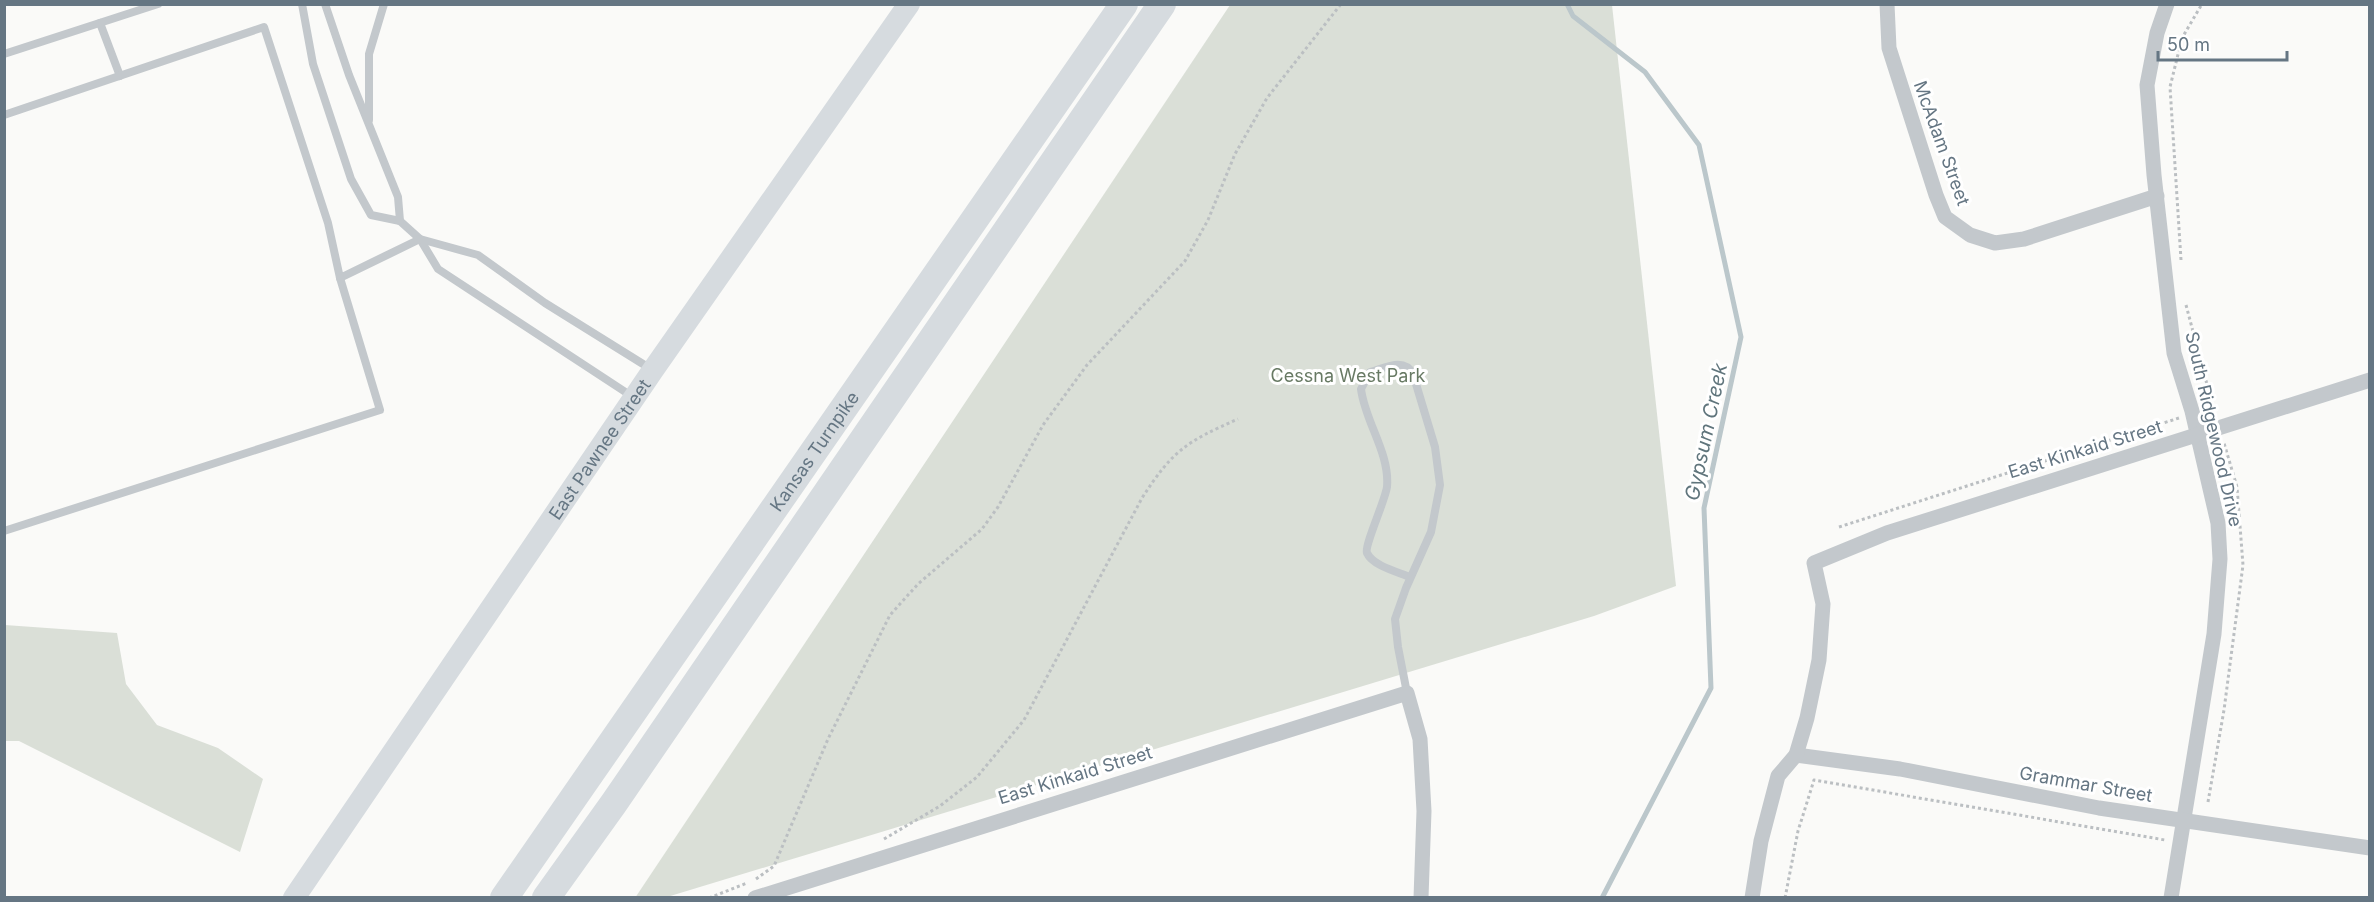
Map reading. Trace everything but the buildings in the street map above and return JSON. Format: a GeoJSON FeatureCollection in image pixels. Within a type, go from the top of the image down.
{"type":"FeatureCollection","features":[{"type":"Feature","properties":{"kind":"highway","name":"Kansas Turnpike"},"geometry":{"type":"LineString","coordinates":[[504,897],[1124,4]]}},
{"type":"Feature","properties":{"kind":"highway","name":"Kansas Turnpike"},"geometry":{"type":"LineString","coordinates":[[546,897],[633,775],[1162,4]]}},
{"type":"Feature","properties":{"kind":"main road","name":"East Pawnee Street"},"geometry":{"type":"LineString","coordinates":[[294,897],[653,370],[909,4]]}},
{"type":"Feature","properties":{"kind":"street","name":"McAdam Street"},"geometry":{"type":"LineString","coordinates":[[1887,4],[1889,48],[1936,195],[1946,217],[1970,235],[1995,243],[2024,239],[2157,196]]}},
{"type":"Feature","properties":{"kind":"street","name":"South Ridgewood Drive"},"geometry":{"type":"LineString","coordinates":[[2167,4],[2157,33],[2147,85],[2157,196],[2174,353],[2193,413],[2218,523],[2220,559],[2214,634],[2171,897]]}},
{"type":"Feature","properties":{"kind":"street","name":"East Kinkaid Street"},"geometry":{"type":"LineString","coordinates":[[1796,755],[1807,718],[1819,660],[1823,604],[1814,562],[1887,533],[2370,380]]}},
{"type":"Feature","properties":{"kind":"street","name":"East Kinkaid Street"},"geometry":{"type":"LineString","coordinates":[[755,897],[1407,693]]}},
{"type":"Feature","properties":{"kind":"street"},"geometry":{"type":"LineString","coordinates":[[1407,693],[1420,739],[1424,811],[1421,897]]}},
{"type":"Feature","properties":{"kind":"street","name":"Grammar Street"},"geometry":{"type":"LineString","coordinates":[[1796,755],[1900,769],[2098,808],[2370,848]]}},
{"type":"Feature","properties":{"kind":"street"},"geometry":{"type":"LineString","coordinates":[[1752,897],[1761,841],[1778,776],[1796,755]]}},
{"type":"Feature","properties":{"kind":"lane"},"geometry":{"type":"LineString","coordinates":[[4,54],[158,4]]}},
{"type":"Feature","properties":{"kind":"lane"},"geometry":{"type":"LineString","coordinates":[[302,4],[313,64],[351,179],[371,215],[400,221],[420,239],[438,269],[634,398]]}},
{"type":"Feature","properties":{"kind":"lane"},"geometry":{"type":"LineString","coordinates":[[325,4],[398,197],[400,221]]}},
{"type":"Feature","properties":{"kind":"lane"},"geometry":{"type":"LineString","coordinates":[[369,124],[369,54],[384,4]]}},
{"type":"Feature","properties":{"kind":"lane"},"geometry":{"type":"LineString","coordinates":[[100,23],[120,76]]}},
{"type":"Feature","properties":{"kind":"lane"},"geometry":{"type":"LineString","coordinates":[[4,115],[264,27],[328,223],[340,278],[380,410],[4,531]]}},
{"type":"Feature","properties":{"kind":"lane"},"geometry":{"type":"LineString","coordinates":[[340,278],[420,239],[478,255],[545,303],[653,370]]}},
{"type":"Feature","properties":{"kind":"lane"},"geometry":{"type":"LineString","coordinates":[[1407,693],[1395,619],[1410,578],[1431,532],[1440,485],[1435,447],[1413,374],[1409,366],[1402,364],[1370,372],[1361,389],[1385,465],[1387,488],[1377,524],[1366,548],[1367,554],[1375,562],[1410,578]]}},
{"type":"Feature","properties":{"kind":"path"},"geometry":{"type":"LineString","coordinates":[[709,897],[758,878],[774,866],[828,739],[890,615],[918,584],[982,529],[998,507],[1043,425],[1087,365],[1185,261],[1208,220],[1235,154],[1268,98],[1341,4]]}},
{"type":"Feature","properties":{"kind":"path"},"geometry":{"type":"LineString","coordinates":[[2182,269],[2170,87],[2182,38],[2202,4]]}},
{"type":"Feature","properties":{"kind":"path"},"geometry":{"type":"LineString","coordinates":[[1839,527],[2212,407],[2186,304]]}},
{"type":"Feature","properties":{"kind":"path"},"geometry":{"type":"LineString","coordinates":[[882,840],[940,806],[983,769],[1024,720],[1142,498],[1160,469],[1182,446],[1238,419]]}},
{"type":"Feature","properties":{"kind":"path"},"geometry":{"type":"LineString","coordinates":[[1785,897],[1798,831],[1814,780],[2165,840]]}},
{"type":"Feature","properties":{"kind":"path"},"geometry":{"type":"LineString","coordinates":[[709,897],[763,881]]}},
{"type":"Feature","properties":{"kind":"green space","name":"Cessna West Park"},"geometry":{"type":"Polygon","coordinates":[[[1230,5],[1612,5],[1676,586],[1594,616],[667,897],[635,898],[1230,5]]]}},
{"type":"Feature","properties":{"kind":"green space"},"geometry":{"type":"Polygon","coordinates":[[[5,625],[117,633],[126,684],[157,725],[218,748],[263,779],[240,852],[19,741],[5,741],[5,625]]]}},
{"type":"Feature","properties":{"kind":"waterway","name":"Gypsum Creek"},"geometry":{"type":"LineString","coordinates":[[1567,4],[1573,16],[1645,72],[1699,145],[1741,337],[1704,508],[1711,688],[1602,898]]}}]}
